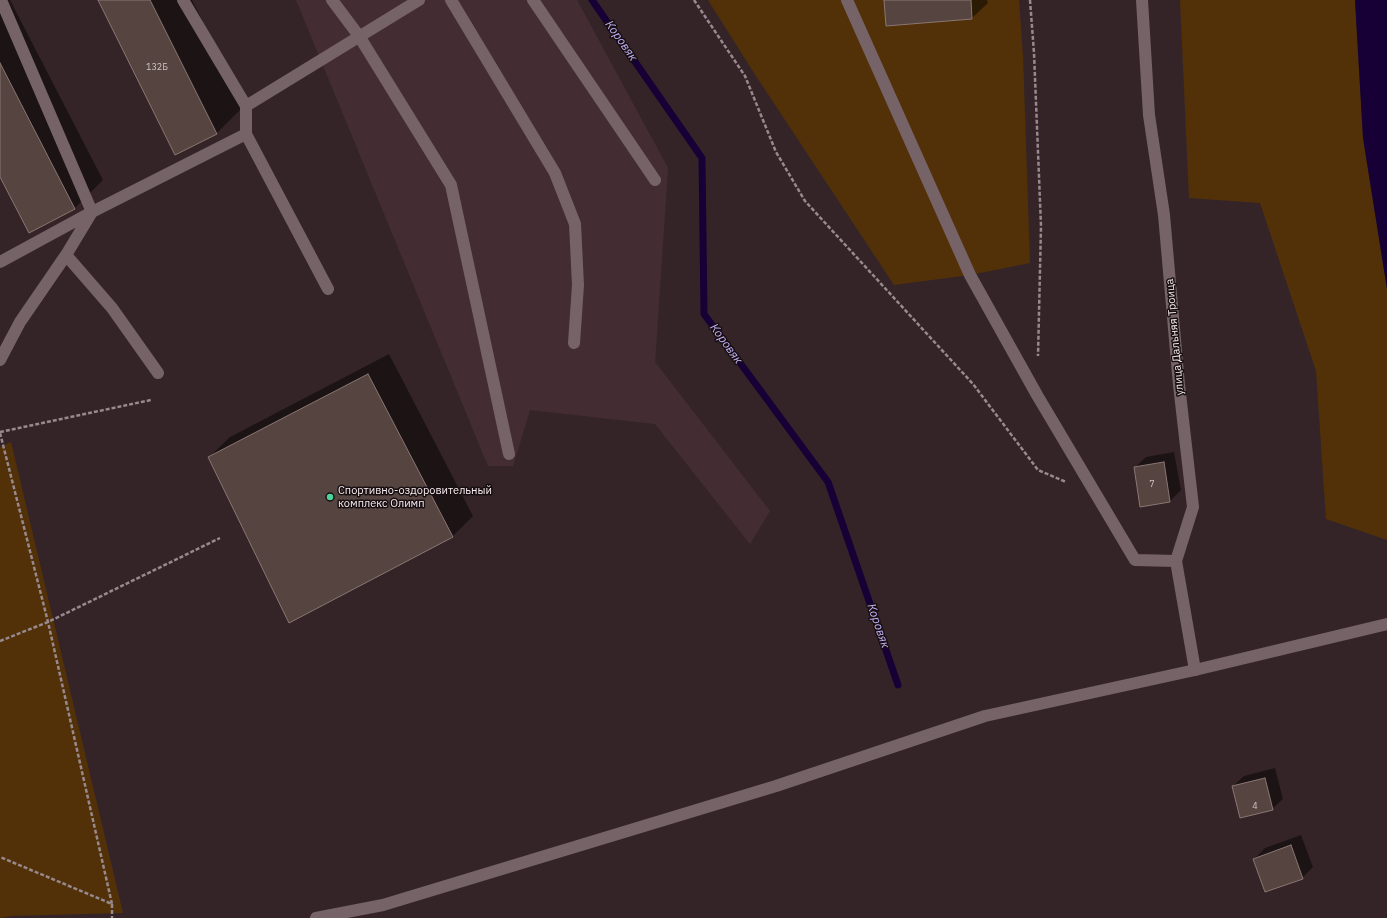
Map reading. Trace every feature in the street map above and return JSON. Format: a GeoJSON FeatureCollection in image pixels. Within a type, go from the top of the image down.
{"type":"FeatureCollection","features":[{"type":"Feature","properties":{"kind":"street"},"geometry":{"type":"LineString","coordinates":[[0,0],[92,212]]}},
{"type":"Feature","properties":{"kind":"street"},"geometry":{"type":"LineString","coordinates":[[183,0],[246,106],[246,134],[328,289]]}},
{"type":"Feature","properties":{"kind":"street"},"geometry":{"type":"LineString","coordinates":[[332,0],[359,36],[451,184],[509,454]]}},
{"type":"Feature","properties":{"kind":"street"},"geometry":{"type":"LineString","coordinates":[[246,106],[419,0]]}},
{"type":"Feature","properties":{"kind":"street"},"geometry":{"type":"LineString","coordinates":[[451,0],[555,173],[575,224],[578,285],[574,343]]}},
{"type":"Feature","properties":{"kind":"street"},"geometry":{"type":"LineString","coordinates":[[533,0],[655,180]]}},
{"type":"Feature","properties":{"kind":"street"},"geometry":{"type":"LineString","coordinates":[[847,0],[970,275],[1037,395],[1135,560],[1176,561]]}},
{"type":"Feature","properties":{"kind":"street","name":"улица Дальняя Троица"},"geometry":{"type":"LineString","coordinates":[[1142,0],[1149,115],[1164,215],[1179,385],[1193,507],[1176,561],[1195,670]]}},
{"type":"Feature","properties":{"kind":"street"},"geometry":{"type":"LineString","coordinates":[[0,262],[92,212],[246,134]]}},
{"type":"Feature","properties":{"kind":"street"},"geometry":{"type":"LineString","coordinates":[[0,360],[20,322],[66,255],[92,212]]}},
{"type":"Feature","properties":{"kind":"street"},"geometry":{"type":"LineString","coordinates":[[66,255],[112,308],[158,373]]}},
{"type":"Feature","properties":{"kind":"street"},"geometry":{"type":"LineString","coordinates":[[316,918],[375,907],[398,901],[776,786],[985,716],[1195,670],[1387,624]]}},
{"type":"Feature","properties":{"kind":"path"},"geometry":{"type":"LineString","coordinates":[[694,0],[745,76],[776,152],[805,201],[973,384],[1038,470],[1097,496]]}},
{"type":"Feature","properties":{"kind":"path"},"geometry":{"type":"LineString","coordinates":[[1030,0],[1034,53],[1041,226],[1038,356]]}},
{"type":"Feature","properties":{"kind":"path"},"geometry":{"type":"LineString","coordinates":[[112,918],[112,904],[48,622],[0,432],[151,400]]}},
{"type":"Feature","properties":{"kind":"path"},"geometry":{"type":"LineString","coordinates":[[0,641],[48,622],[220,538]]}},
{"type":"Feature","properties":{"kind":"path"},"geometry":{"type":"LineString","coordinates":[[0,857],[112,904]]}},
{"type":"Feature","properties":{"kind":"shaded area"},"geometry":{"type":"Polygon","coordinates":[[[296,0],[577,0],[668,168],[655,362],[770,511],[750,544],[655,424],[530,410],[513,466],[488,466],[296,0]]]}},
{"type":"Feature","properties":{"kind":"shaded area"},"geometry":{"type":"Polygon","coordinates":[[[708,0],[1019,0],[1023,56],[1030,263],[970,275],[894,285],[754,73],[708,0]]]}},
{"type":"Feature","properties":{"kind":"shaded area"},"geometry":{"type":"Polygon","coordinates":[[[1180,0],[1355,0],[1363,138],[1387,289],[1387,540],[1326,519],[1316,371],[1260,203],[1189,198],[1180,0]]]}},
{"type":"Feature","properties":{"kind":"shaded area"},"geometry":{"type":"Polygon","coordinates":[[[1355,0],[1387,0],[1387,289],[1363,138],[1355,0]]]}},
{"type":"Feature","properties":{"kind":"shaded area"},"geometry":{"type":"Polygon","coordinates":[[[11,442],[123,913],[12,916],[0,918],[0,447],[11,442]]]}},
{"type":"Feature","properties":{"kind":"building"},"geometry":{"type":"Polygon","coordinates":[[[98,0],[150,0],[217,134],[175,155],[98,0]]]}},
{"type":"Feature","properties":{"kind":"building"},"geometry":{"type":"Polygon","coordinates":[[[884,0],[971,0],[972,19],[886,26],[884,0]]]}},
{"type":"Feature","properties":{"kind":"building"},"geometry":{"type":"Polygon","coordinates":[[[0,63],[75,209],[29,233],[0,177],[0,63]]]}},
{"type":"Feature","properties":{"kind":"building","name":"Спортивно-оздоровительный комплекс Олимп"},"geometry":{"type":"Polygon","coordinates":[[[368,374],[453,537],[289,623],[208,457],[368,374]]]}},
{"type":"Feature","properties":{"kind":"building"},"geometry":{"type":"Polygon","coordinates":[[[1164,462],[1170,502],[1140,507],[1134,467],[1164,462]]]}},
{"type":"Feature","properties":{"kind":"building"},"geometry":{"type":"Polygon","coordinates":[[[1265,778],[1273,810],[1240,818],[1232,786],[1265,778]]]}},
{"type":"Feature","properties":{"kind":"building"},"geometry":{"type":"Polygon","coordinates":[[[1291,845],[1303,879],[1265,892],[1253,859],[1291,845]]]}},
{"type":"Feature","properties":{"kind":"waterway","name":"Коровяк"},"geometry":{"type":"LineString","coordinates":[[592,0],[702,158],[704,314],[828,482],[898,685]]}},
{"type":"Feature","properties":{"kind":"place","name":"Спортивно-оздоровительный комплекс Олимп"},"geometry":{"type":"Point","coordinates":[330,497]}}]}
